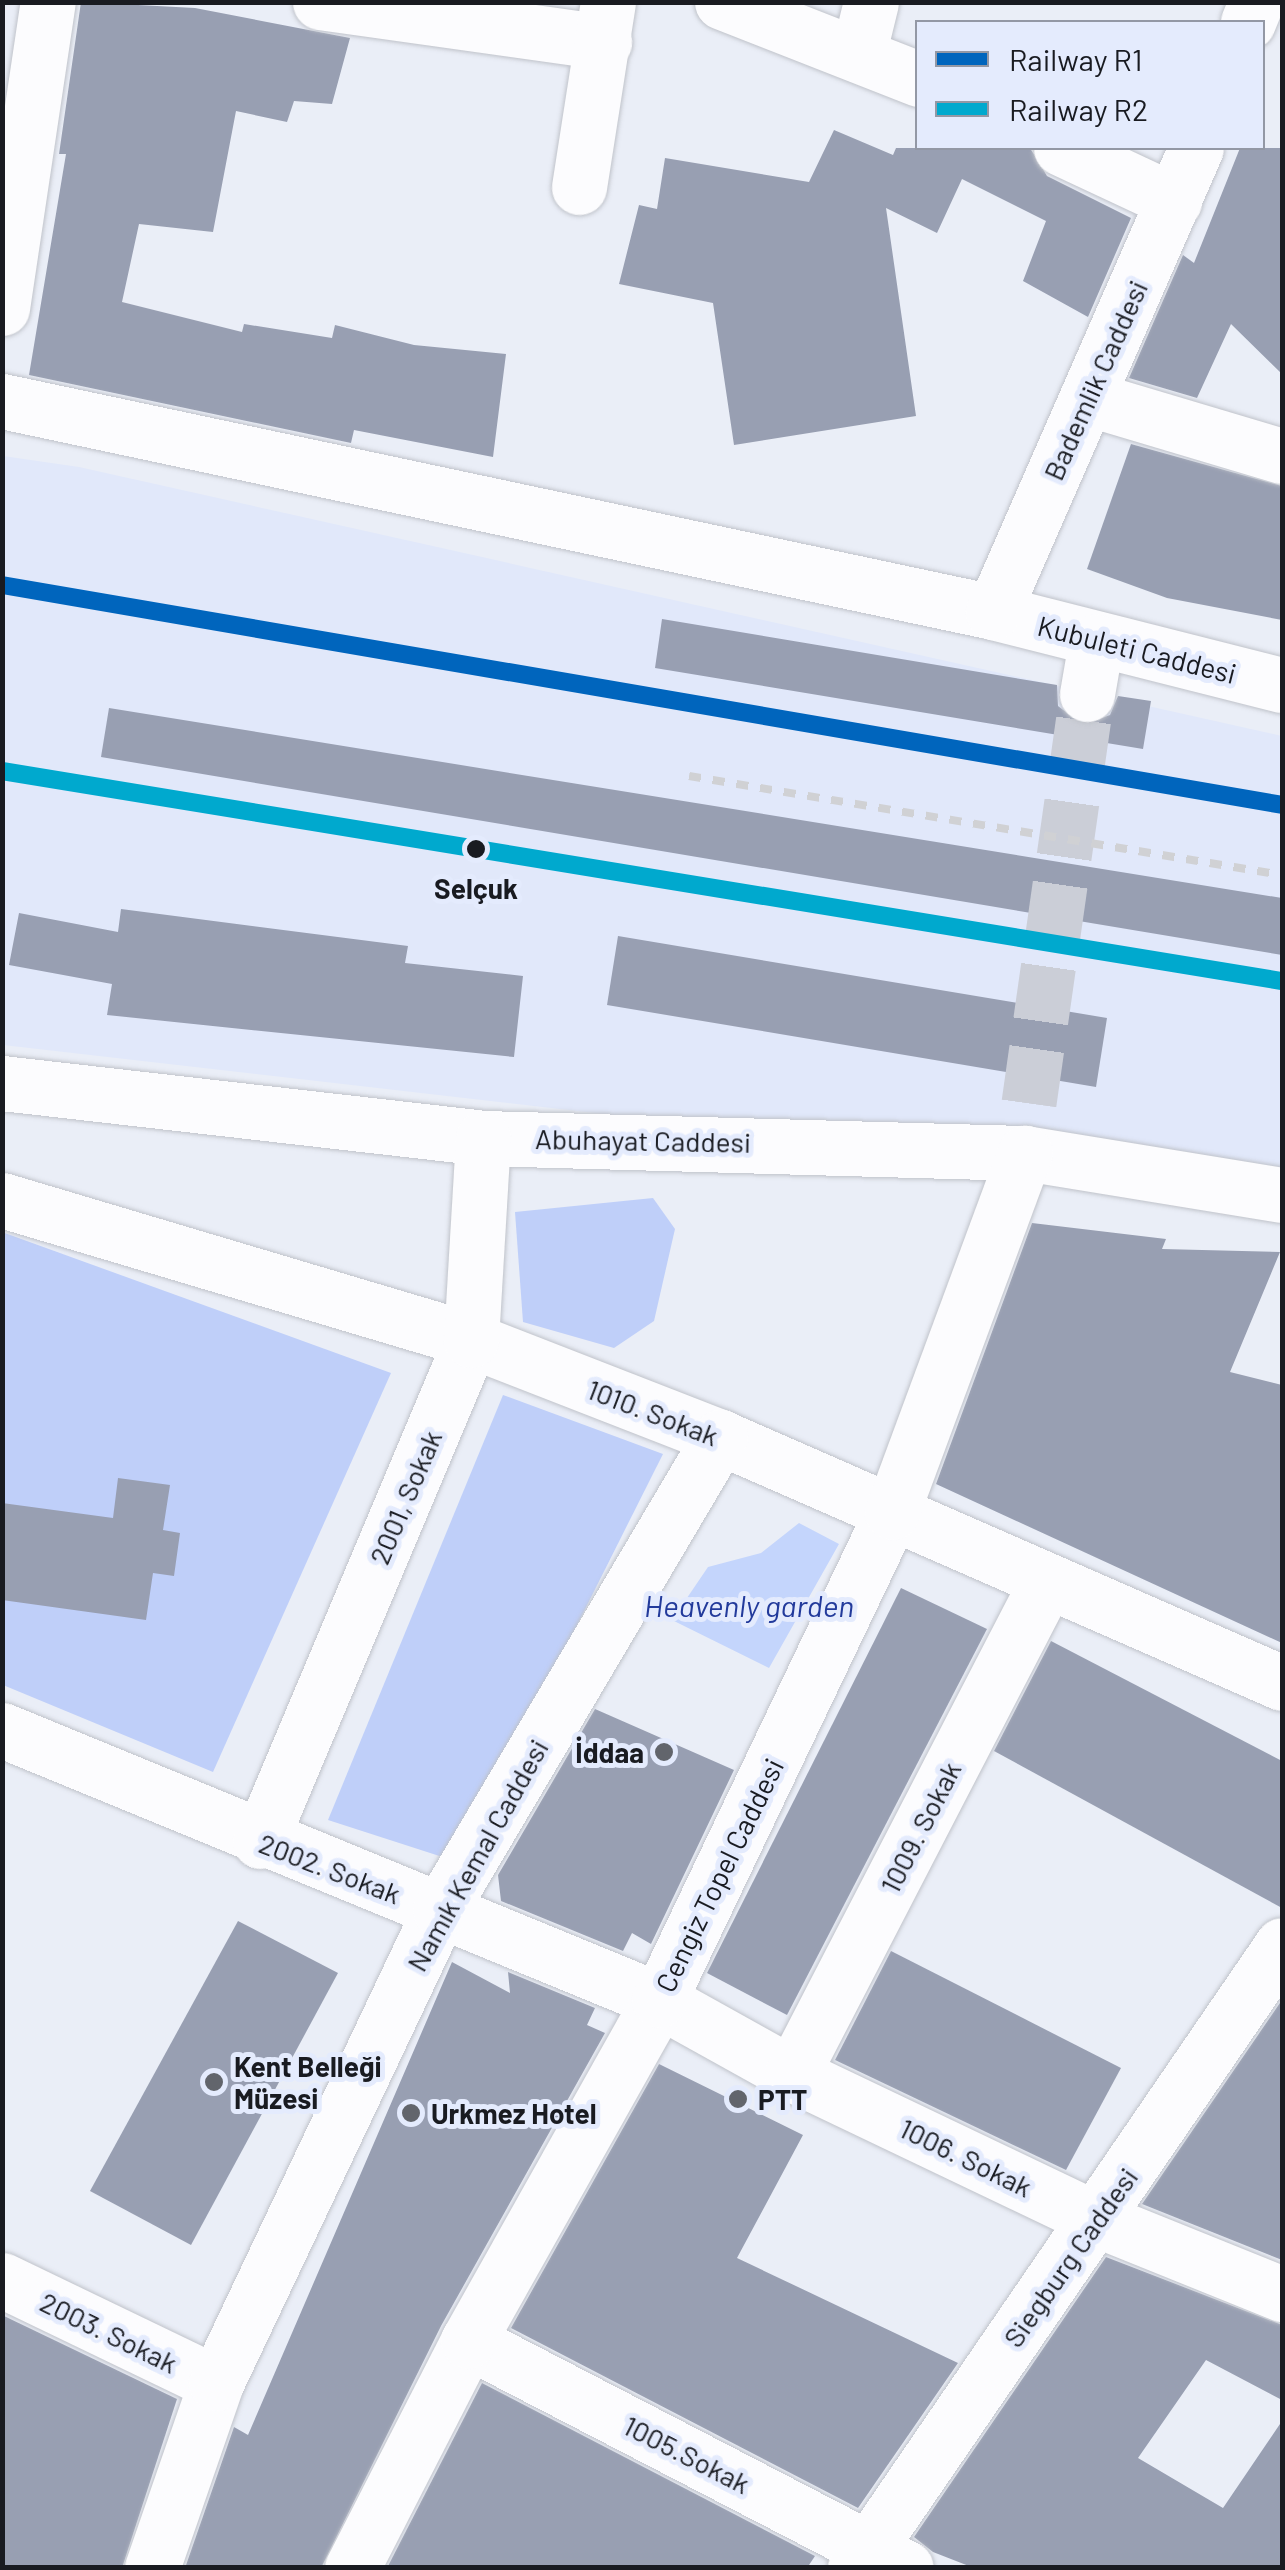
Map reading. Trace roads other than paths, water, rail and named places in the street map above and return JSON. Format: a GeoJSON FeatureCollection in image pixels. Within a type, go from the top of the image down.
{"type":"FeatureCollection","features":[{"type":"Feature","properties":{"kind":"street"},"geometry":{"type":"LineString","coordinates":[[2,308],[48,2]]}},
{"type":"Feature","properties":{"kind":"street"},"geometry":{"type":"LineString","coordinates":[[320,2],[606,22],[578,187]]}},
{"type":"Feature","properties":{"kind":"street"},"geometry":{"type":"LineString","coordinates":[[722,2],[865,27],[915,76]]}},
{"type":"Feature","properties":{"kind":"street"},"geometry":{"type":"LineString","coordinates":[[1065,150],[1174,201]]}},
{"type":"Feature","properties":{"kind":"street","name":"Bademlik Caddesi"},"geometry":{"type":"LineString","coordinates":[[992,612],[1195,150]]}},
{"type":"Feature","properties":{"kind":"street"},"geometry":{"type":"LineString","coordinates":[[1087,398],[1282,456]]}},
{"type":"Feature","properties":{"kind":"street","name":"Kubuleti Caddesi"},"geometry":{"type":"LineString","coordinates":[[2,401],[992,612],[1096,642],[1282,685]]}},
{"type":"Feature","properties":{"kind":"street"},"geometry":{"type":"LineString","coordinates":[[1087,694],[1096,642]]}},
{"type":"Feature","properties":{"kind":"street","name":"Abuhayat Caddesi"},"geometry":{"type":"LineString","coordinates":[[2,1084],[483,1138],[1025,1153],[1282,1196]]}},
{"type":"Feature","properties":{"kind":"street","name":"2001, Sokak"},"geometry":{"type":"LineString","coordinates":[[260,1841],[471,1340],[483,1138]]}},
{"type":"Feature","properties":{"kind":"street","name":"Cengiz Topel Caddesi"},"geometry":{"type":"LineString","coordinates":[[352,2568],[468,2341],[659,2000],[892,1512],[1025,1153]]}},
{"type":"Feature","properties":{"kind":"street","name":"1010. Sokak"},"geometry":{"type":"LineString","coordinates":[[2,1200],[471,1340],[720,1437],[1282,1682]]}},
{"type":"Feature","properties":{"kind":"street","name":"Namık Kemal Caddesi"},"geometry":{"type":"LineString","coordinates":[[152,2568],[216,2383],[440,1910],[720,1437]]}},
{"type":"Feature","properties":{"kind":"street","name":"1009. Sokak"},"geometry":{"type":"LineString","coordinates":[[792,2074],[1047,1581]]}},
{"type":"Feature","properties":{"kind":"street","name":"2002. Sokak"},"geometry":{"type":"LineString","coordinates":[[2,1730],[260,1841],[659,2000]]}},
{"type":"Feature","properties":{"kind":"street","name":"Siegburg Caddesi"},"geometry":{"type":"LineString","coordinates":[[876,2561],[1096,2219],[1282,1945]]}},
{"type":"Feature","properties":{"kind":"street","name":"1006. Sokak"},"geometry":{"type":"LineString","coordinates":[[659,2000],[792,2074],[1096,2219],[1282,2294]]}},
{"type":"Feature","properties":{"kind":"street","name":"2003. Sokak"},"geometry":{"type":"LineString","coordinates":[[2,2280],[216,2383]]}},
{"type":"Feature","properties":{"kind":"street","name":"1005.Sokak"},"geometry":{"type":"LineString","coordinates":[[468,2341],[876,2561]]}},
{"type":"Feature","properties":{"kind":"water","name":"Heavenly garden"},"geometry":{"type":"Polygon","coordinates":[[[799,1523],[839,1544],[769,1668],[672,1620],[708,1567],[761,1553],[799,1523]]]}},
{"type":"Feature","properties":{"kind":"tunnel"},"geometry":{"type":"LineString","coordinates":[[1029,1103],[1087,694]]}},
{"type":"Feature","properties":{"kind":"railway"},"geometry":{"type":"LineString","coordinates":[[689,776],[1282,875]]}},
{"type":"Feature","properties":{"kind":"railway"},"geometry":{"type":"LineString","coordinates":[[670,883],[1282,981]]}},
{"type":"Feature","properties":{"kind":"rail line","name":"R1"},"geometry":{"type":"LineString","coordinates":[[2,585],[1282,805]]}},
{"type":"Feature","properties":{"kind":"rail line","name":"R2"},"geometry":{"type":"LineString","coordinates":[[2,771],[1282,981]]}},
{"type":"Feature","properties":{"kind":"place","name":"Selçuk"},"geometry":{"type":"Point","coordinates":[476,849]}},
{"type":"Feature","properties":{"kind":"place","name":"İddaa"},"geometry":{"type":"Point","coordinates":[664,1752]}},
{"type":"Feature","properties":{"kind":"place","name":"Kent Belleği Müzesi"},"geometry":{"type":"Point","coordinates":[214,2082]}},
{"type":"Feature","properties":{"kind":"place","name":"PTT"},"geometry":{"type":"Point","coordinates":[738,2099]}},
{"type":"Feature","properties":{"kind":"place","name":"Urkmez Hotel"},"geometry":{"type":"Point","coordinates":[411,2113]}}]}
